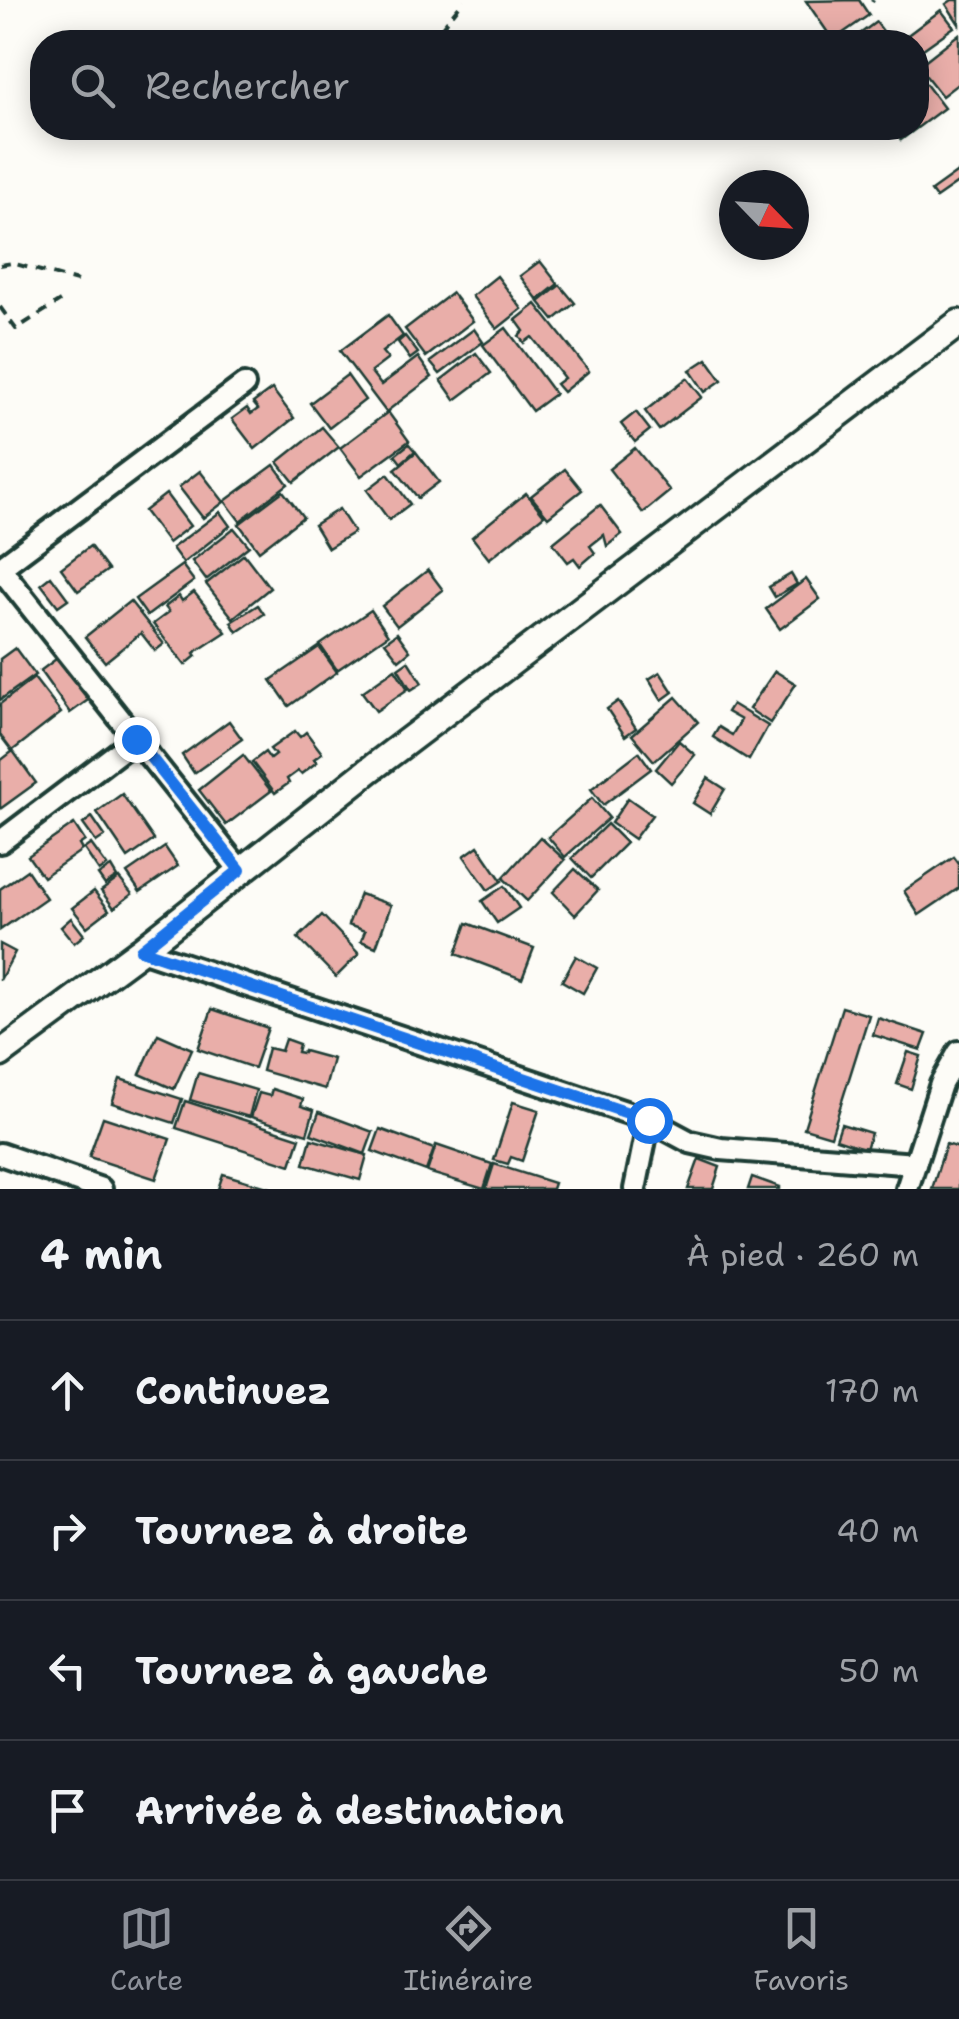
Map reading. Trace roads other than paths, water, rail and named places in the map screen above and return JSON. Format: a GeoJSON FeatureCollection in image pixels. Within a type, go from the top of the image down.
{"type":"FeatureCollection","features":[{"type":"Feature","properties":{"kind":"street"},"geometry":{"type":"LineString","coordinates":[[0,1054],[959,323]]}},
{"type":"Feature","properties":{"kind":"street"},"geometry":{"type":"LineString","coordinates":[[240,870],[0,568],[244,385]]}},
{"type":"Feature","properties":{"kind":"street"},"geometry":{"type":"LineString","coordinates":[[0,842],[136,739]]}},
{"type":"Feature","properties":{"kind":"street"},"geometry":{"type":"LineString","coordinates":[[141,950],[649,1120],[690,1142],[721,1149],[915,1164]]}},
{"type":"Feature","properties":{"kind":"street"},"geometry":{"type":"LineString","coordinates":[[907,1189],[940,1084],[959,1052]]}},
{"type":"Feature","properties":{"kind":"street"},"geometry":{"type":"LineString","coordinates":[[635,1189],[649,1120]]}},
{"type":"Feature","properties":{"kind":"street"},"geometry":{"type":"LineString","coordinates":[[0,1154],[100,1189]]}}]}
